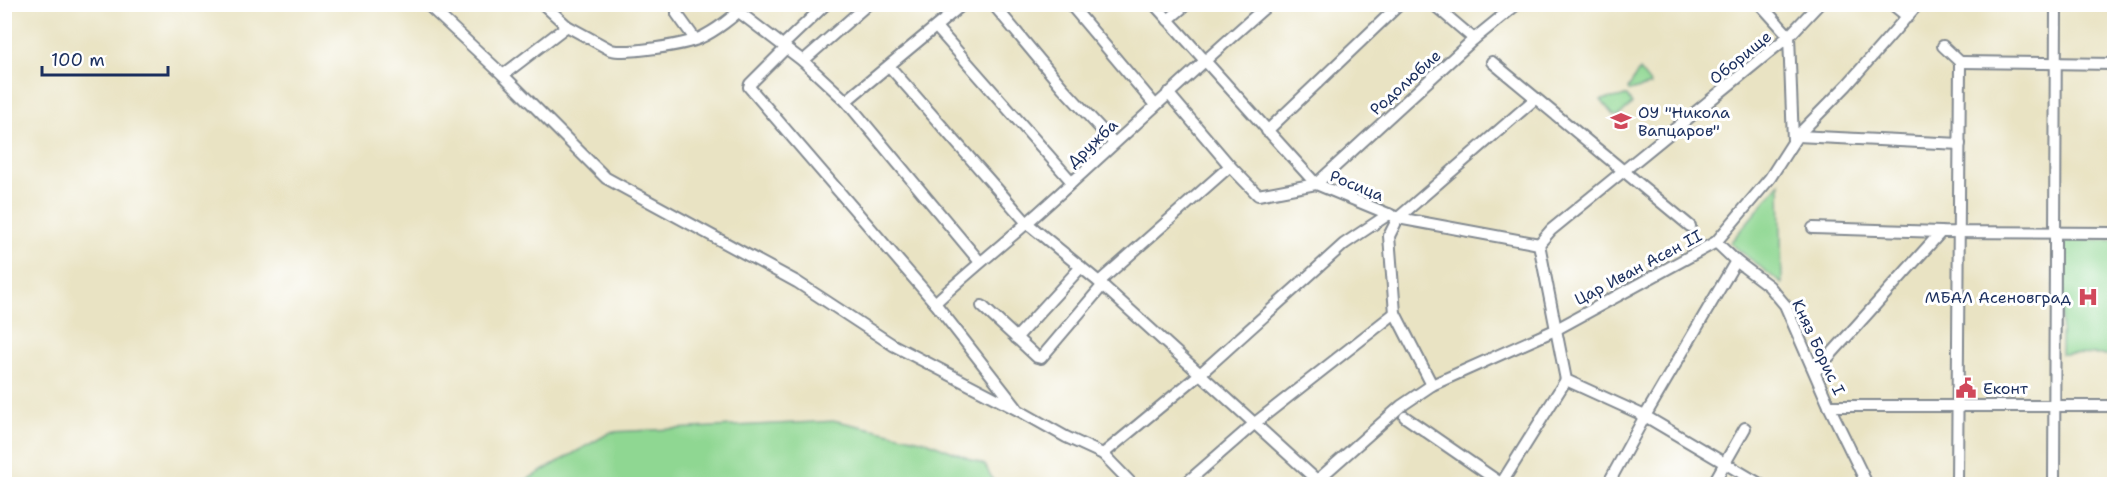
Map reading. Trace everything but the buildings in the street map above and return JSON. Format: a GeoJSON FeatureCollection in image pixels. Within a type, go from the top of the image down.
{"type":"FeatureCollection","features":[{"type":"Feature","properties":{"kind":"street"},"geometry":{"type":"LineString","coordinates":[[427,4],[503,75],[606,178],[796,282],[893,345],[1066,437],[1103,454],[1132,484]]}},
{"type":"Feature","properties":{"kind":"street"},"geometry":{"type":"LineString","coordinates":[[543,4],[567,26],[618,52],[695,39],[742,8],[784,47],[804,61],[846,101],[980,262]]}},
{"type":"Feature","properties":{"kind":"street"},"geometry":{"type":"LineString","coordinates":[[681,4],[677,8],[677,14],[695,39]]}},
{"type":"Feature","properties":{"kind":"street"},"geometry":{"type":"LineString","coordinates":[[826,4],[749,87],[935,303],[1018,410]]}},
{"type":"Feature","properties":{"kind":"street"},"geometry":{"type":"LineString","coordinates":[[804,61],[868,4]]}},
{"type":"Feature","properties":{"kind":"street"},"geometry":{"type":"LineString","coordinates":[[846,101],[963,4]]}},
{"type":"Feature","properties":{"kind":"street"},"geometry":{"type":"LineString","coordinates":[[993,4],[1114,143]]}},
{"type":"Feature","properties":{"kind":"street"},"geometry":{"type":"LineString","coordinates":[[1070,4],[1155,105]]}},
{"type":"Feature","properties":{"kind":"street","name":"Росица"},"geometry":{"type":"LineString","coordinates":[[1154,4],[1316,184],[1394,216],[1539,244]]}},
{"type":"Feature","properties":{"kind":"street"},"geometry":{"type":"LineString","coordinates":[[1168,20],[1187,4]]}},
{"type":"Feature","properties":{"kind":"street","name":"Дружба"},"geometry":{"type":"LineString","coordinates":[[935,303],[1269,4]]}},
{"type":"Feature","properties":{"kind":"street"},"geometry":{"type":"LineString","coordinates":[[1267,131],[1400,4]]}},
{"type":"Feature","properties":{"kind":"street"},"geometry":{"type":"LineString","coordinates":[[1433,4],[1474,39]]}},
{"type":"Feature","properties":{"kind":"street"},"geometry":{"type":"LineString","coordinates":[[1760,4],[1789,36],[1795,139],[1960,144]]}},
{"type":"Feature","properties":{"kind":"street","name":"Оборище"},"geometry":{"type":"LineString","coordinates":[[1539,244],[1551,230],[1789,36],[1819,4]]}},
{"type":"Feature","properties":{"kind":"street"},"geometry":{"type":"LineString","coordinates":[[1892,4],[1908,17]]}},
{"type":"Feature","properties":{"kind":"street","name":"Цар Иван Асен II"},"geometry":{"type":"LineString","coordinates":[[1317,483],[1401,406],[1432,385],[1555,330],[1716,242],[1770,178],[1795,139],[1918,4]]}},
{"type":"Feature","properties":{"kind":"street"},"geometry":{"type":"LineString","coordinates":[[2054,484],[2056,4]]}},
{"type":"Feature","properties":{"kind":"street","name":"Родолюбие"},"geometry":{"type":"LineString","coordinates":[[1316,184],[1474,39],[1517,5]]}},
{"type":"Feature","properties":{"kind":"street"},"geometry":{"type":"LineString","coordinates":[[503,75],[567,26]]}},
{"type":"Feature","properties":{"kind":"street"},"geometry":{"type":"LineString","coordinates":[[936,27],[1072,182]]}},
{"type":"Feature","properties":{"kind":"street"},"geometry":{"type":"LineString","coordinates":[[1943,46],[1960,62],[2115,64]]}},
{"type":"Feature","properties":{"kind":"street"},"geometry":{"type":"LineString","coordinates":[[1492,62],[1690,226]]}},
{"type":"Feature","properties":{"kind":"street"},"geometry":{"type":"LineString","coordinates":[[1957,484],[1960,62]]}},
{"type":"Feature","properties":{"kind":"street"},"geometry":{"type":"LineString","coordinates":[[889,66],[1027,223],[1101,284],[1255,423],[1317,483]]}},
{"type":"Feature","properties":{"kind":"street"},"geometry":{"type":"LineString","coordinates":[[1168,93],[1230,166],[1258,195],[1316,184]]}},
{"type":"Feature","properties":{"kind":"street"},"geometry":{"type":"LineString","coordinates":[[1103,454],[1200,374],[1344,244],[1394,216],[1535,99]]}},
{"type":"Feature","properties":{"kind":"street"},"geometry":{"type":"LineString","coordinates":[[982,306],[1037,357],[1041,358],[1101,284],[1230,166]]}},
{"type":"Feature","properties":{"kind":"street"},"geometry":{"type":"LineString","coordinates":[[1394,216],[1389,236],[1395,313],[1432,385]]}},
{"type":"Feature","properties":{"kind":"street"},"geometry":{"type":"LineString","coordinates":[[1814,228],[2055,234],[2115,233]]}},
{"type":"Feature","properties":{"kind":"street"},"geometry":{"type":"LineString","coordinates":[[1815,372],[1941,232]]}},
{"type":"Feature","properties":{"kind":"street","name":"Княз Борис I"},"geometry":{"type":"LineString","coordinates":[[1716,242],[1736,261],[1769,286],[1785,305],[1829,406],[1867,484]]}},
{"type":"Feature","properties":{"kind":"street"},"geometry":{"type":"LineString","coordinates":[[1405,417],[1501,484],[1566,380],[1539,244]]}},
{"type":"Feature","properties":{"kind":"street"},"geometry":{"type":"LineString","coordinates":[[1608,484],[1736,261]]}},
{"type":"Feature","properties":{"kind":"street"},"geometry":{"type":"LineString","coordinates":[[1016,338],[1081,267]]}},
{"type":"Feature","properties":{"kind":"street"},"geometry":{"type":"LineString","coordinates":[[1185,484],[1255,423],[1395,313]]}},
{"type":"Feature","properties":{"kind":"street"},"geometry":{"type":"LineString","coordinates":[[1566,380],[1645,416],[1760,484]]}},
{"type":"Feature","properties":{"kind":"street"},"geometry":{"type":"LineString","coordinates":[[1829,406],[2115,406]]}},
{"type":"Feature","properties":{"kind":"street"},"geometry":{"type":"LineString","coordinates":[[1713,484],[1745,428]]}},
{"type":"Feature","properties":{"kind":"green space"},"geometry":{"type":"Polygon","coordinates":[[[1639,70],[1651,85],[1629,91],[1628,89],[1639,70]]]}},
{"type":"Feature","properties":{"kind":"green space"},"geometry":{"type":"Polygon","coordinates":[[[1627,96],[1632,104],[1618,116],[1613,115],[1601,100],[1627,96]]]}},
{"type":"Feature","properties":{"kind":"green space"},"geometry":{"type":"Polygon","coordinates":[[[1780,183],[1782,284],[1730,243],[1780,183]]]}},
{"type":"Feature","properties":{"kind":"green space","name":"МБАЛ Асеновград"},"geometry":{"type":"Polygon","coordinates":[[[2063,240],[2114,240],[2114,355],[2061,354],[2063,240]]]}},
{"type":"Feature","properties":{"kind":"green space"},"geometry":{"type":"Polygon","coordinates":[[[837,421],[926,441],[985,465],[995,484],[519,484],[611,432],[837,421]]]}},
{"type":"Feature","properties":{"kind":"place","name":"ОУ \"Никола Вапцаров\""},"geometry":{"type":"Point","coordinates":[1621,121]}},
{"type":"Feature","properties":{"kind":"place","name":"МБАЛ Асеновград"},"geometry":{"type":"Point","coordinates":[2088,297]}},
{"type":"Feature","properties":{"kind":"place","name":"Еконт"},"geometry":{"type":"Point","coordinates":[1966,388]}}]}
